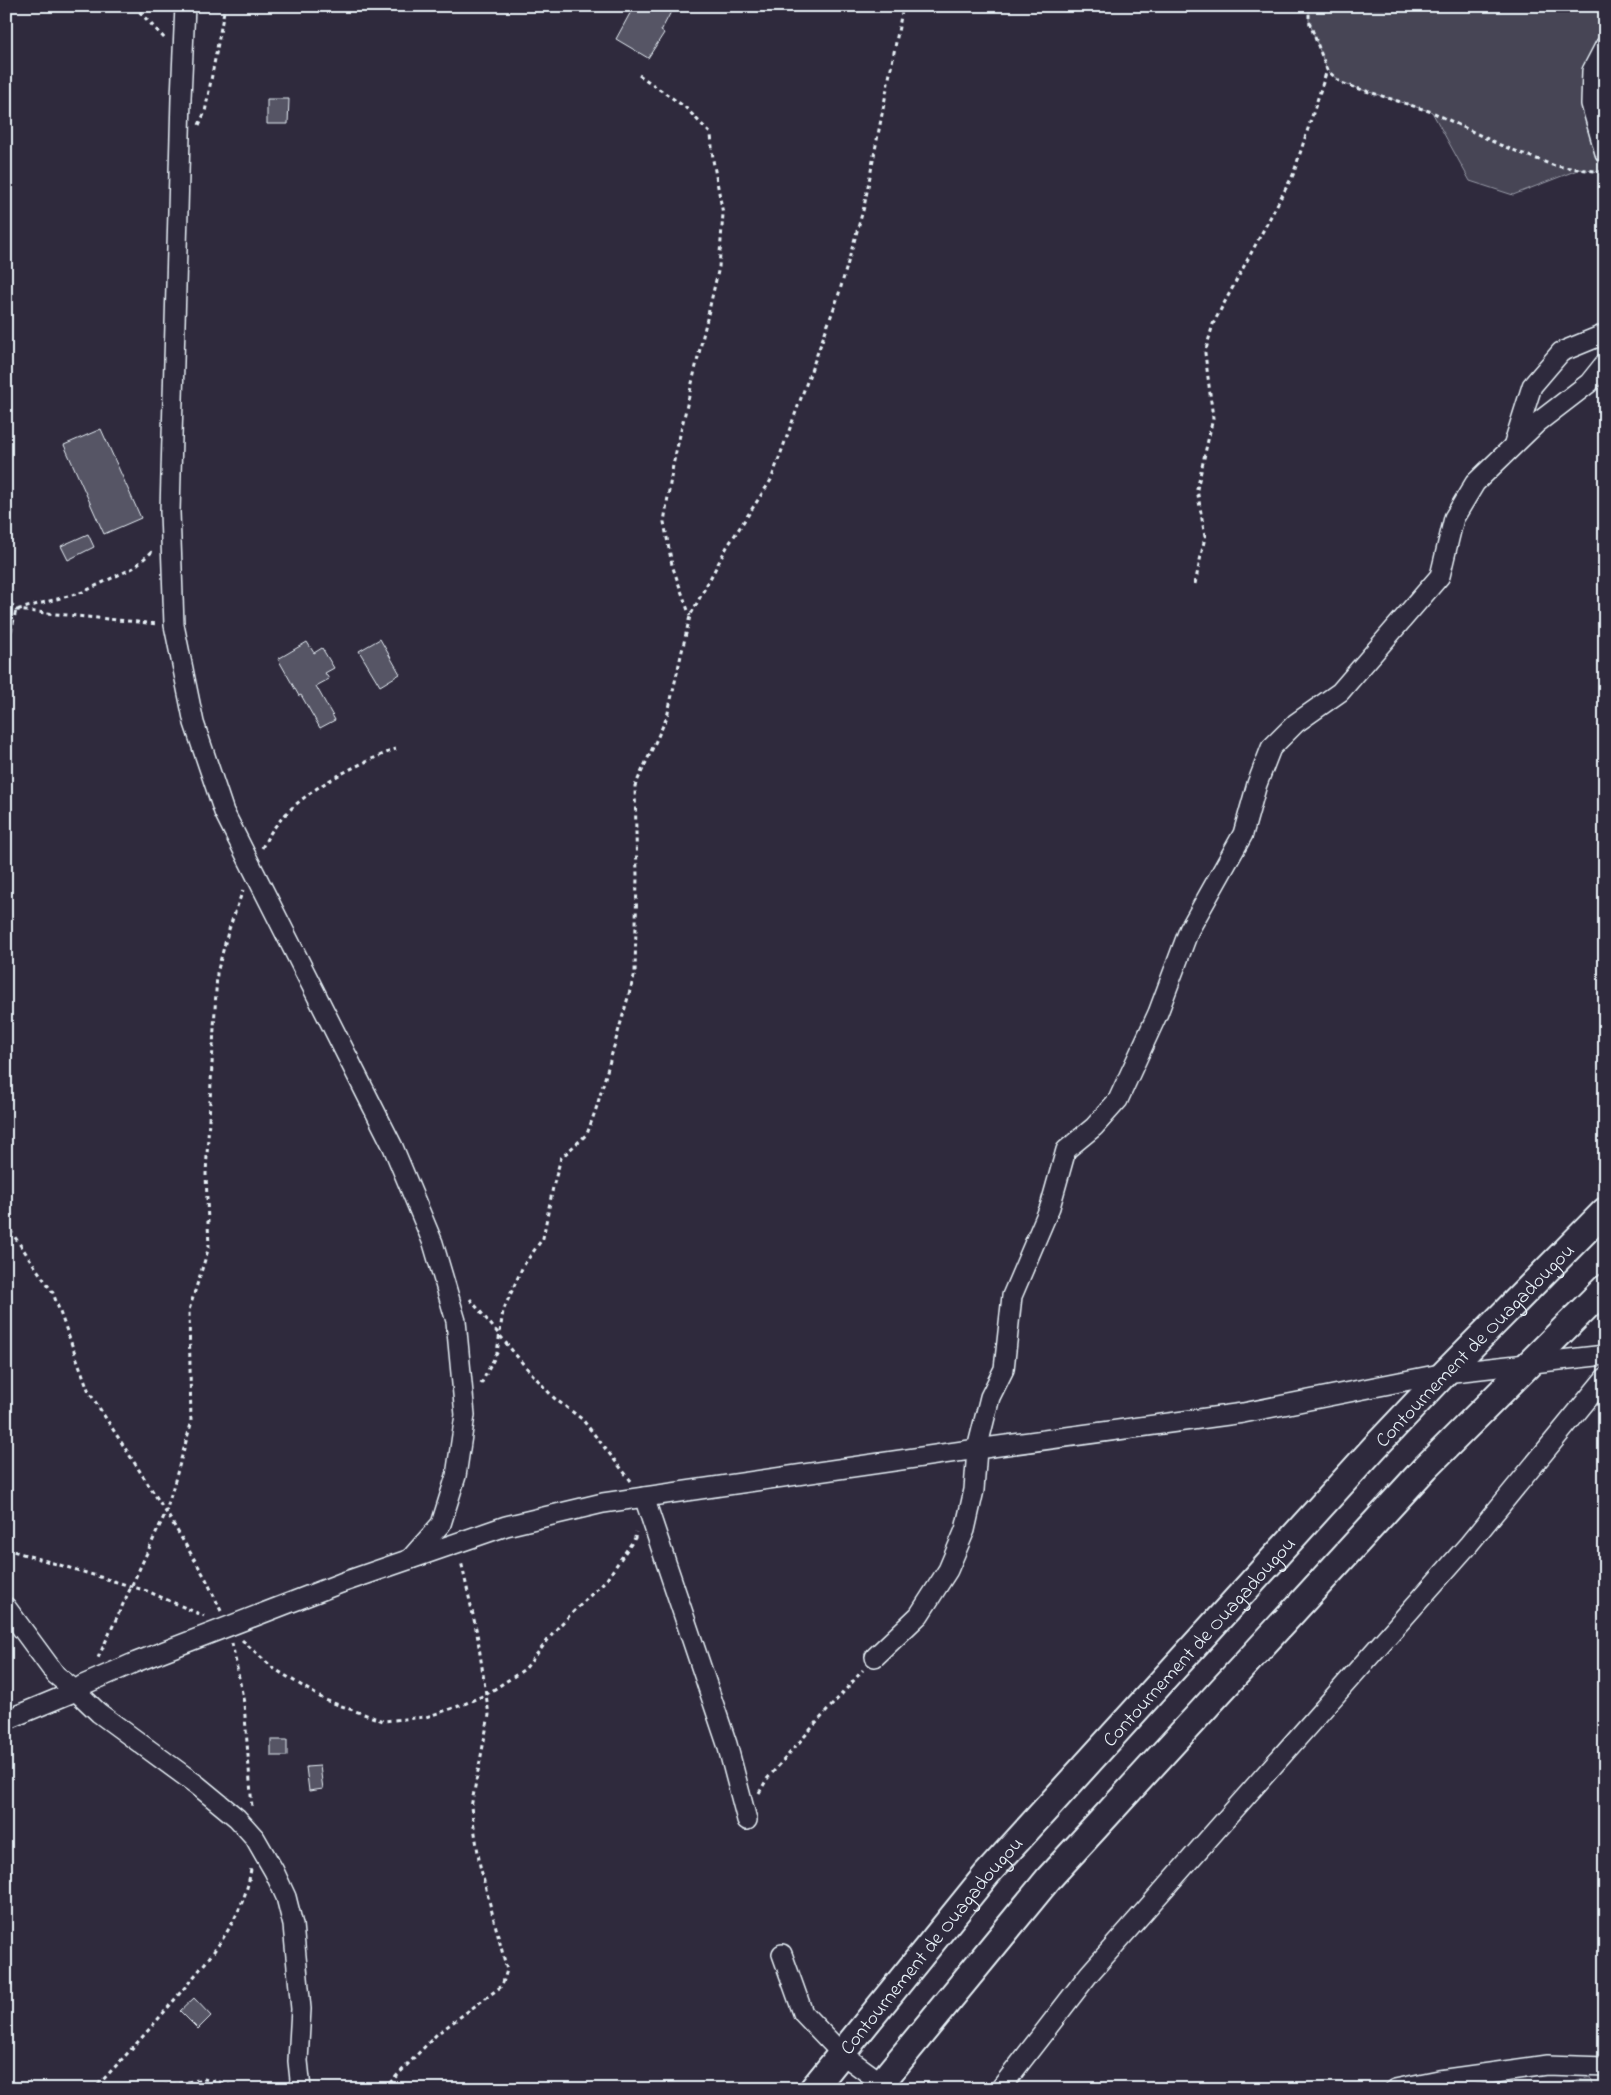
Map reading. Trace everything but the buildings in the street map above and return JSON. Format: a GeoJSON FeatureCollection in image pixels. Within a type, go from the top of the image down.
{"type":"FeatureCollection","features":[{"type":"Feature","properties":{"kind":"highway","name":"Contournement de Ouagadougou"},"geometry":{"type":"LineString","coordinates":[[813,2089],[987,1874],[1374,1448],[1445,1373],[1605,1211]]}},
{"type":"Feature","properties":{"kind":"highway"},"geometry":{"type":"LineString","coordinates":[[883,2087],[1049,1878],[1426,1467],[1605,1288]]}},
{"type":"Feature","properties":{"kind":"street"},"geometry":{"type":"LineString","coordinates":[[185,6],[170,512],[174,626],[194,723],[224,812],[393,1147],[432,1243],[456,1321],[465,1415],[456,1476],[441,1524],[409,1560]]}},
{"type":"Feature","properties":{"kind":"street"},"geometry":{"type":"LineString","coordinates":[[1605,46],[1592,71],[1591,104],[1605,154]]}},
{"type":"Feature","properties":{"kind":"street"},"geometry":{"type":"LineString","coordinates":[[1512,447],[1532,386],[1561,352],[1605,334]]}},
{"type":"Feature","properties":{"kind":"street"},"geometry":{"type":"LineString","coordinates":[[875,1657],[919,1615],[948,1570],[965,1530],[974,1490],[977,1449],[990,1397],[1004,1369],[1012,1296],[1050,1207],[1066,1150],[1094,1127],[1118,1100],[1158,1013],[1190,930],[1243,834],[1257,784],[1271,748],[1296,723],[1340,692],[1440,576],[1454,518],[1476,482],[1537,423],[1589,383],[1605,363]]}},
{"type":"Feature","properties":{"kind":"street"},"geometry":{"type":"LineString","coordinates":[[6,1720],[136,1662],[341,1583],[506,1526],[603,1503],[1243,1413],[1445,1373],[1605,1355]]}},
{"type":"Feature","properties":{"kind":"street"},"geometry":{"type":"LineString","coordinates":[[1000,2089],[1089,1974],[1469,1544],[1605,1378]]}},
{"type":"Feature","properties":{"kind":"street"},"geometry":{"type":"LineString","coordinates":[[644,1498],[727,1744],[747,1820]]}},
{"type":"Feature","properties":{"kind":"street"},"geometry":{"type":"LineString","coordinates":[[6,1608],[56,1675],[80,1688],[99,1713],[197,1784],[238,1818],[255,1838],[286,1897],[293,1925],[300,2009],[298,2061],[301,2089]]}},
{"type":"Feature","properties":{"kind":"street"},"geometry":{"type":"LineString","coordinates":[[782,1954],[803,2012],[842,2054],[883,2087]]}},
{"type":"Feature","properties":{"kind":"street"},"geometry":{"type":"LineString","coordinates":[[1395,2089],[1439,2080],[1547,2065],[1605,2067]]}},
{"type":"Feature","properties":{"kind":"path"},"geometry":{"type":"LineString","coordinates":[[134,6],[183,58]]}},
{"type":"Feature","properties":{"kind":"path"},"geometry":{"type":"LineString","coordinates":[[180,145],[194,134],[205,112],[225,6]]}},
{"type":"Feature","properties":{"kind":"path"},"geometry":{"type":"LineString","coordinates":[[465,1415],[497,1353],[503,1311],[523,1266],[543,1238],[561,1158],[587,1134],[597,1106],[635,973],[637,876],[635,786],[667,717],[690,616],[727,547],[771,480],[838,297],[864,207],[903,6]]}},
{"type":"Feature","properties":{"kind":"path"},"geometry":{"type":"LineString","coordinates":[[1309,6],[1309,21],[1327,70],[1341,83],[1432,112],[1500,145],[1555,166],[1605,173]]}},
{"type":"Feature","properties":{"kind":"path"},"geometry":{"type":"LineString","coordinates":[[1195,584],[1205,537],[1197,489],[1213,418],[1205,353],[1213,324],[1293,175],[1327,70]]}},
{"type":"Feature","properties":{"kind":"path"},"geometry":{"type":"LineString","coordinates":[[639,75],[685,107],[711,134],[713,160],[723,214],[719,267],[674,465],[664,522],[672,565],[690,616]]}},
{"type":"Feature","properties":{"kind":"path"},"geometry":{"type":"LineString","coordinates":[[16,610],[83,592],[134,568],[159,546]]}},
{"type":"Feature","properties":{"kind":"path"},"geometry":{"type":"LineString","coordinates":[[6,597],[16,610],[174,626]]}},
{"type":"Feature","properties":{"kind":"path"},"geometry":{"type":"LineString","coordinates":[[6,655],[16,610]]}},
{"type":"Feature","properties":{"kind":"path"},"geometry":{"type":"LineString","coordinates":[[80,1688],[106,1643],[130,1586],[166,1512],[191,1424],[189,1310],[210,1247],[206,1174],[217,973],[228,932],[252,867],[264,844],[284,816],[311,793],[371,760],[396,749]]}},
{"type":"Feature","properties":{"kind":"path"},"geometry":{"type":"LineString","coordinates":[[6,1224],[53,1292],[89,1392],[166,1512],[206,1579],[228,1627],[244,1703],[255,1838],[250,1873],[240,1906],[218,1949],[150,2030],[99,2084],[91,2089]]}},
{"type":"Feature","properties":{"kind":"path"},"geometry":{"type":"LineString","coordinates":[[466,1295],[554,1398],[582,1419],[644,1498]]}},
{"type":"Feature","properties":{"kind":"path"},"geometry":{"type":"LineString","coordinates":[[6,1549],[147,1591],[228,1627],[272,1668],[317,1696],[383,1721],[426,1717],[462,1705],[487,1694],[524,1669],[559,1626],[607,1579],[634,1538],[636,1530]]}},
{"type":"Feature","properties":{"kind":"path"},"geometry":{"type":"LineString","coordinates":[[384,2089],[437,2034],[502,1986],[507,1970],[480,1866],[470,1807],[489,1715],[477,1633],[457,1543]]}},
{"type":"Feature","properties":{"kind":"path"},"geometry":{"type":"LineString","coordinates":[[747,1820],[755,1800],[767,1779],[875,1657]]}},
{"type":"Feature","properties":{"kind":"path"},"geometry":{"type":"LineString","coordinates":[[148,2089],[204,2080],[224,2083],[237,2089]]}},
{"type":"Feature","properties":{"kind":"path"},"geometry":{"type":"LineString","coordinates":[[214,2089],[224,2083]]}},
{"type":"Feature","properties":{"kind":"shaded area"},"geometry":{"type":"Polygon","coordinates":[[[1309,6],[1605,6],[1605,173],[1580,169],[1513,195],[1470,181],[1432,112],[1341,83],[1327,70],[1309,21],[1309,6]]]}},
{"type":"Feature","properties":{"kind":"shaded area"},"geometry":{"type":"Polygon","coordinates":[[[1590,2078],[1593,2089],[1542,2089],[1590,2078]]]}}]}
